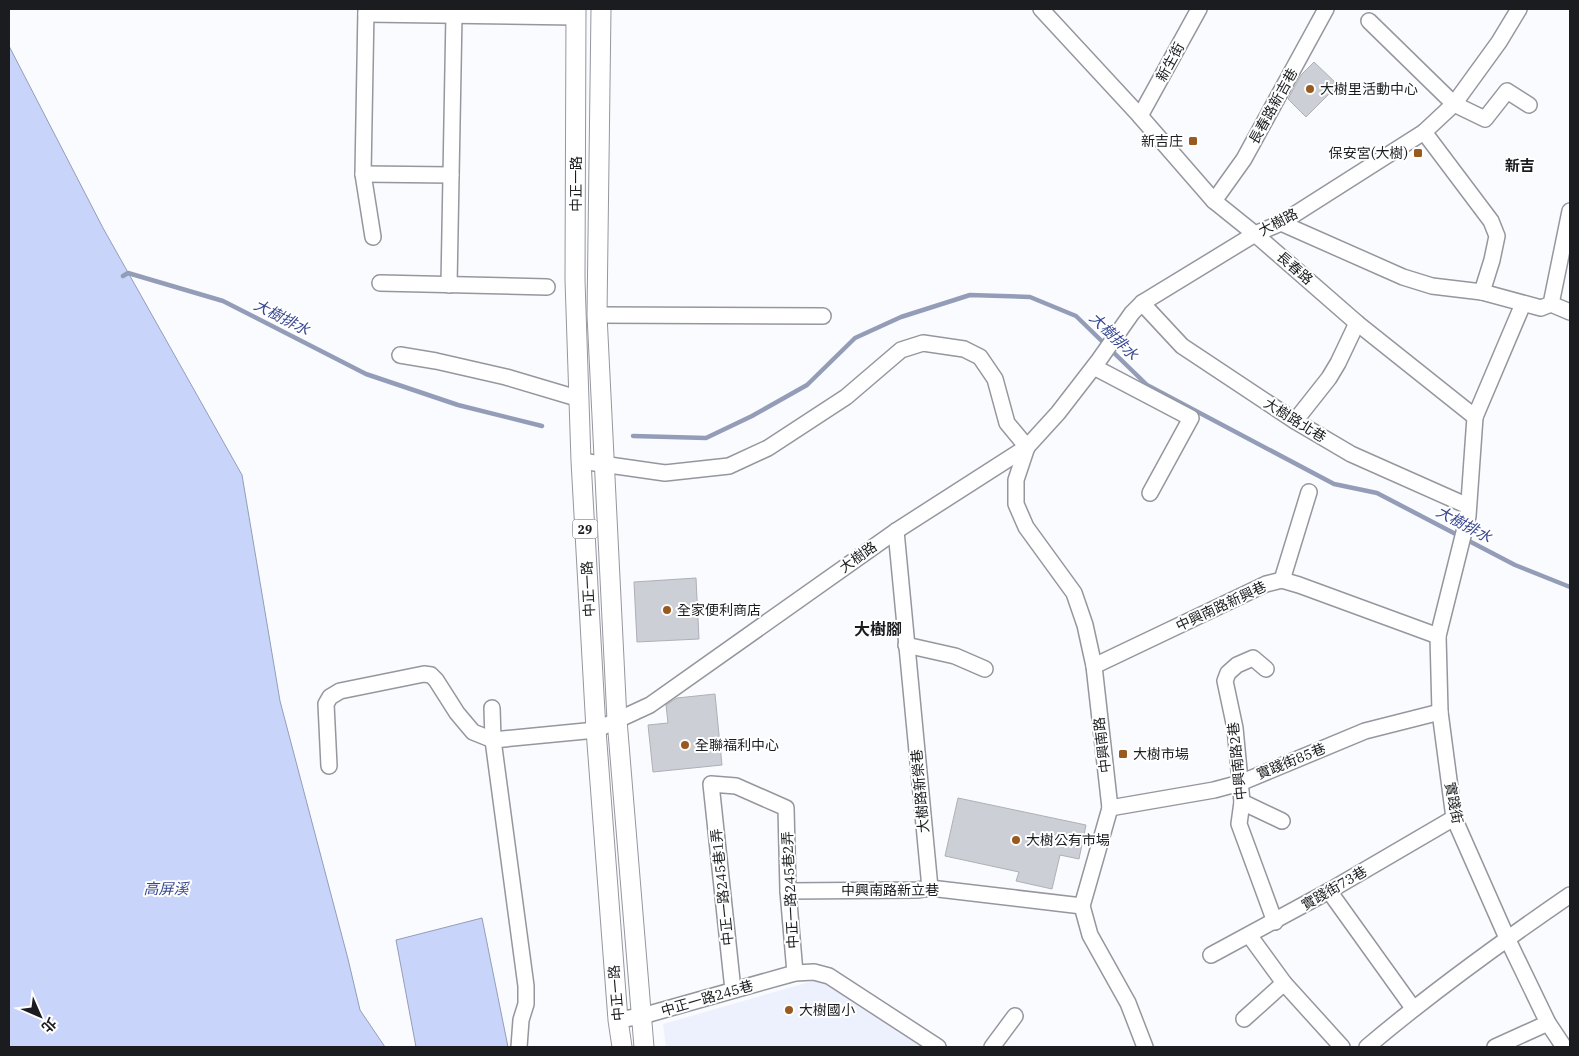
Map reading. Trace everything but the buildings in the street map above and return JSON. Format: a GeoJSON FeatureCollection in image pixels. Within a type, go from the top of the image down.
{"type":"FeatureCollection","features":[{"type":"Feature","properties":{"kind":"main road","name":"中正一路"},"geometry":{"type":"LineString","coordinates":[[601,9],[597,315],[617,720],[644,1047]]}},
{"type":"Feature","properties":{"kind":"main road","name":"中正一路"},"geometry":{"type":"LineString","coordinates":[[576,13],[575,280],[581,461],[596,730],[618,1020],[622,1047]]}},
{"type":"Feature","properties":{"kind":"street","name":"長春路"},"geometry":{"type":"LineString","coordinates":[[1041,9],[1140,116],[1214,200],[1357,323],[1475,417]]}},
{"type":"Feature","properties":{"kind":"street","name":"新生街"},"geometry":{"type":"LineString","coordinates":[[1140,116],[1199,9]]}},
{"type":"Feature","properties":{"kind":"street","name":"長春路新吉巷"},"geometry":{"type":"LineString","coordinates":[[1214,200],[1244,159],[1326,9]]}},
{"type":"Feature","properties":{"kind":"street","name":"大樹路"},"geometry":{"type":"LineString","coordinates":[[494,740],[596,730],[650,705],[896,531],[1027,447],[1058,414],[1137,308],[1255,234],[1281,223],[1424,132],[1454,104],[1499,42],[1519,9]]}},
{"type":"Feature","properties":{"kind":"street"},"geometry":{"type":"LineString","coordinates":[[373,238],[363,174],[366,11],[454,14],[576,13]]}},
{"type":"Feature","properties":{"kind":"street"},"geometry":{"type":"LineString","coordinates":[[449,285],[454,14]]}},
{"type":"Feature","properties":{"kind":"street"},"geometry":{"type":"LineString","coordinates":[[1369,21],[1454,104],[1485,119],[1507,91],[1529,105]]}},
{"type":"Feature","properties":{"kind":"street"},"geometry":{"type":"LineString","coordinates":[[1424,132],[1491,221],[1497,236],[1482,292]]}},
{"type":"Feature","properties":{"kind":"street"},"geometry":{"type":"LineString","coordinates":[[363,174],[451,175]]}},
{"type":"Feature","properties":{"kind":"street"},"geometry":{"type":"LineString","coordinates":[[1550,304],[1570,210]]}},
{"type":"Feature","properties":{"kind":"street"},"geometry":{"type":"LineString","coordinates":[[1281,223],[1403,277],[1432,286],[1482,292],[1540,308],[1550,304],[1570,312]]}},
{"type":"Feature","properties":{"kind":"street"},"geometry":{"type":"LineString","coordinates":[[380,283],[547,287]]}},
{"type":"Feature","properties":{"kind":"street"},"geometry":{"type":"LineString","coordinates":[[1468,511],[1475,417],[1523,304]]}},
{"type":"Feature","properties":{"kind":"street","name":"大樹路北巷"},"geometry":{"type":"LineString","coordinates":[[1137,308],[1182,346],[1295,420],[1351,454],[1468,511]]}},
{"type":"Feature","properties":{"kind":"street"},"geometry":{"type":"LineString","coordinates":[[597,315],[823,316]]}},
{"type":"Feature","properties":{"kind":"street"},"geometry":{"type":"LineString","coordinates":[[1295,420],[1329,378],[1357,323]]}},
{"type":"Feature","properties":{"kind":"street"},"geometry":{"type":"LineString","coordinates":[[581,461],[665,473],[729,466],[768,448],[846,397],[901,350],[923,343],[964,349],[980,357],[996,379],[1007,423],[1027,447]]}},
{"type":"Feature","properties":{"kind":"street"},"geometry":{"type":"LineString","coordinates":[[400,355],[506,377],[580,399]]}},
{"type":"Feature","properties":{"kind":"street"},"geometry":{"type":"LineString","coordinates":[[1096,363],[1191,418],[1150,493]]}},
{"type":"Feature","properties":{"kind":"street","name":"中興南路"},"geometry":{"type":"LineString","coordinates":[[1027,447],[1016,480],[1016,504],[1026,527],[1074,593],[1094,666],[1110,808],[1082,906]]}},
{"type":"Feature","properties":{"kind":"street"},"geometry":{"type":"LineString","coordinates":[[1282,580],[1309,492]]}},
{"type":"Feature","properties":{"kind":"street","name":"實踐街"},"geometry":{"type":"LineString","coordinates":[[1468,511],[1438,636],[1440,712],[1454,818],[1506,938],[1548,1022],[1564,1047]]}},
{"type":"Feature","properties":{"kind":"street","name":"大樹路新榮巷"},"geometry":{"type":"LineString","coordinates":[[896,531],[930,888]]}},
{"type":"Feature","properties":{"kind":"street","name":"中興南路新興巷"},"geometry":{"type":"LineString","coordinates":[[1094,666],[1266,584],[1282,580],[1438,636]]}},
{"type":"Feature","properties":{"kind":"street"},"geometry":{"type":"LineString","coordinates":[[906,645],[956,656],[985,669]]}},
{"type":"Feature","properties":{"kind":"street","name":"中興南路2巷"},"geometry":{"type":"LineString","coordinates":[[1266,669],[1253,658],[1238,665],[1228,674],[1225,681],[1235,728],[1242,802],[1239,824],[1275,922]]}},
{"type":"Feature","properties":{"kind":"street"},"geometry":{"type":"LineString","coordinates":[[329,766],[326,704],[330,697],[340,691],[424,674],[431,675],[436,680],[457,713],[473,732],[494,740]]}},
{"type":"Feature","properties":{"kind":"street"},"geometry":{"type":"LineString","coordinates":[[492,708],[494,740],[526,986],[526,1004],[521,1020],[519,1047]]}},
{"type":"Feature","properties":{"kind":"street","name":"實踐街85巷"},"geometry":{"type":"LineString","coordinates":[[1110,808],[1214,790],[1240,783],[1365,731],[1440,712]]}},
{"type":"Feature","properties":{"kind":"street","name":"中正一路245巷2弄"},"geometry":{"type":"LineString","coordinates":[[711,784],[736,786],[786,808],[788,891],[795,973]]}},
{"type":"Feature","properties":{"kind":"street","name":"中正一路245巷1弄"},"geometry":{"type":"LineString","coordinates":[[711,784],[733,990]]}},
{"type":"Feature","properties":{"kind":"street"},"geometry":{"type":"LineString","coordinates":[[1242,802],[1282,821]]}},
{"type":"Feature","properties":{"kind":"street","name":"實踐街73巷"},"geometry":{"type":"LineString","coordinates":[[1211,955],[1330,892],[1454,818]]}},
{"type":"Feature","properties":{"kind":"street","name":"中興南路新立巷"},"geometry":{"type":"LineString","coordinates":[[788,891],[916,890],[930,888],[1082,906]]}},
{"type":"Feature","properties":{"kind":"street"},"geometry":{"type":"LineString","coordinates":[[1330,892],[1413,1008]]}},
{"type":"Feature","properties":{"kind":"street"},"geometry":{"type":"LineString","coordinates":[[1367,1047],[1413,1008],[1506,938],[1570,895]]}},
{"type":"Feature","properties":{"kind":"street"},"geometry":{"type":"LineString","coordinates":[[1082,906],[1090,934],[1128,1003],[1145,1047]]}},
{"type":"Feature","properties":{"kind":"street"},"geometry":{"type":"LineString","coordinates":[[1249,936],[1284,983],[1342,1047]]}},
{"type":"Feature","properties":{"kind":"street","name":"中正一路245巷"},"geometry":{"type":"LineString","coordinates":[[618,1020],[642,1016],[795,973],[814,972],[829,976],[938,1047]]}},
{"type":"Feature","properties":{"kind":"street"},"geometry":{"type":"LineString","coordinates":[[1244,1019],[1284,983]]}},
{"type":"Feature","properties":{"kind":"street"},"geometry":{"type":"LineString","coordinates":[[992,1047],[1015,1016]]}},
{"type":"Feature","properties":{"kind":"street"},"geometry":{"type":"LineString","coordinates":[[1495,1047],[1548,1022]]}},
{"type":"Feature","properties":{"kind":"shaded area","name":"大樹國小"},"geometry":{"type":"Polygon","coordinates":[[[820,979],[921,1047],[666,1047],[663,1024],[820,979]]]}},
{"type":"Feature","properties":{"kind":"water","name":"高屏溪"},"geometry":{"type":"Polygon","coordinates":[[[9,46],[103,228],[242,475],[280,701],[360,1010],[385,1047],[9,1047],[9,46]]]}},
{"type":"Feature","properties":{"kind":"water"},"geometry":{"type":"Polygon","coordinates":[[[482,918],[508,1047],[416,1047],[396,940],[482,918]]]}},
{"type":"Feature","properties":{"kind":"waterway","name":"大樹排水"},"geometry":{"type":"LineString","coordinates":[[123,276],[128,273],[223,301],[366,374],[458,405],[542,426]]}},
{"type":"Feature","properties":{"kind":"waterway","name":"大樹排水"},"geometry":{"type":"LineString","coordinates":[[633,436],[706,438],[752,416],[807,385],[855,338],[901,317],[970,295],[1030,297],[1076,316],[1147,385],[1334,484],[1377,493],[1515,565],[1570,587]]}},
{"type":"Feature","properties":{"kind":"place","name":"大樹里活動中心"},"geometry":{"type":"Point","coordinates":[1310,89]}},
{"type":"Feature","properties":{"kind":"place","name":"新吉庄"},"geometry":{"type":"Point","coordinates":[1193,141]}},
{"type":"Feature","properties":{"kind":"place","name":"保安宮(大樹)"},"geometry":{"type":"Point","coordinates":[1418,153]}},
{"type":"Feature","properties":{"kind":"place","name":"全家便利商店"},"geometry":{"type":"Point","coordinates":[667,610]}},
{"type":"Feature","properties":{"kind":"place","name":"全聯福利中心"},"geometry":{"type":"Point","coordinates":[685,745]}},
{"type":"Feature","properties":{"kind":"place","name":"大樹市場"},"geometry":{"type":"Point","coordinates":[1123,754]}},
{"type":"Feature","properties":{"kind":"place","name":"大樹公有市場"},"geometry":{"type":"Point","coordinates":[1016,840]}},
{"type":"Feature","properties":{"kind":"place","name":"大樹國小"},"geometry":{"type":"Point","coordinates":[789,1010]}},
{"type":"Feature","properties":{"kind":"district","name":"新吉"},"geometry":{"type":"Point","coordinates":[1520,165]}},
{"type":"Feature","properties":{"kind":"district","name":"大樹腳"},"geometry":{"type":"Point","coordinates":[878,629]}}]}
